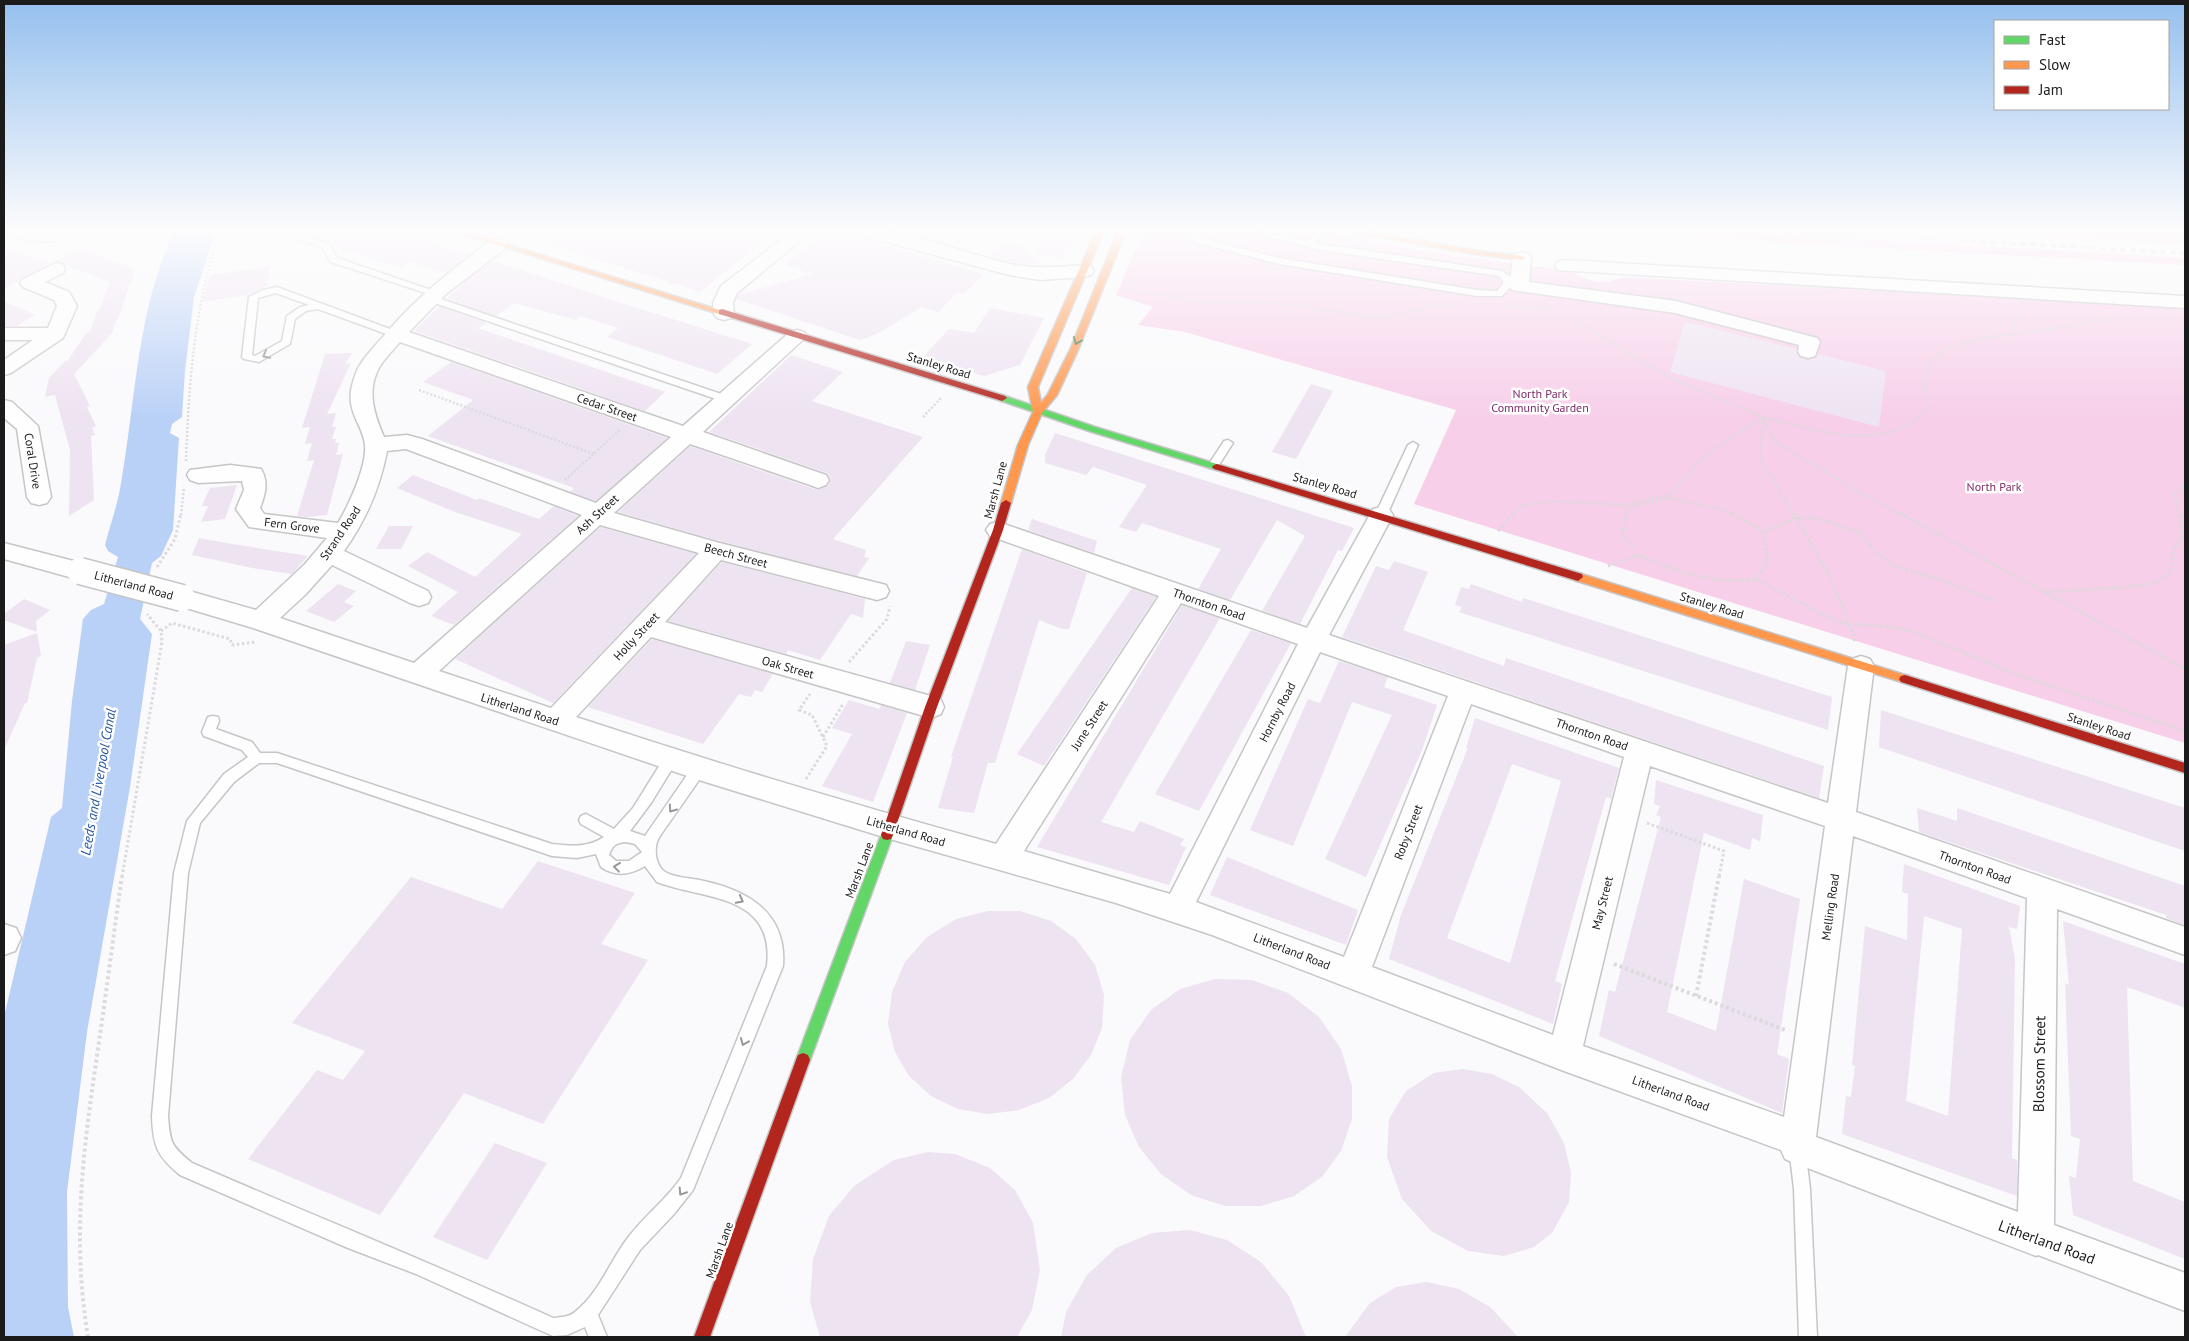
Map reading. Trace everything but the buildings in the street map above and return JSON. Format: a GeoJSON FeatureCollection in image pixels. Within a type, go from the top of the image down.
{"type":"FeatureCollection","features":[{"type":"Feature","properties":{"kind":"main road","name":"Stanley Road"},"geometry":{"type":"LineString","coordinates":[[658,294],[996,396],[1038,412],[1213,466],[1381,515],[2185,768]]}},
{"type":"Feature","properties":{"kind":"main road"},"geometry":{"type":"LineString","coordinates":[[1038,412],[1033,387],[1074,294]]}},
{"type":"Feature","properties":{"kind":"main road","name":"Marsh Lane"},"geometry":{"type":"LineString","coordinates":[[702,1337],[867,884],[890,827],[931,707],[998,530],[1019,454],[1038,412],[1052,394],[1059,380],[1096,294]]}},
{"type":"Feature","properties":{"kind":"street"},"geometry":{"type":"LineString","coordinates":[[4,369],[56,334],[67,306],[62,296],[56,294]]}},
{"type":"Feature","properties":{"kind":"street"},"geometry":{"type":"LineString","coordinates":[[376,445],[366,422],[360,395],[369,367],[395,334],[435,294]]}},
{"type":"Feature","properties":{"kind":"street"},"geometry":{"type":"LineString","coordinates":[[724,314],[724,303],[727,294]]}},
{"type":"Feature","properties":{"kind":"street"},"geometry":{"type":"LineString","coordinates":[[1542,294],[1561,300],[1676,307],[1810,342],[1808,352]]}},
{"type":"Feature","properties":{"kind":"street"},"geometry":{"type":"LineString","coordinates":[[2040,294],[2185,302]]}},
{"type":"Feature","properties":{"kind":"street"},"geometry":{"type":"LineString","coordinates":[[4,334],[56,334]]}},
{"type":"Feature","properties":{"kind":"street","name":"Cedar Street"},"geometry":{"type":"LineString","coordinates":[[395,334],[818,480]]}},
{"type":"Feature","properties":{"kind":"street","name":"Ash Street"},"geometry":{"type":"LineString","coordinates":[[418,675],[797,336]]}},
{"type":"Feature","properties":{"kind":"street","name":"Coral Drive"},"geometry":{"type":"LineString","coordinates":[[4,407],[27,426],[39,497]]}},
{"type":"Feature","properties":{"kind":"street","name":"Beech Street"},"geometry":{"type":"LineString","coordinates":[[376,445],[407,442],[414,444],[597,514],[716,550],[876,591]]}},
{"type":"Feature","properties":{"kind":"street","name":"Strand Road"},"geometry":{"type":"LineString","coordinates":[[268,625],[287,599],[314,571],[344,532],[358,508],[370,479],[376,445]]}},
{"type":"Feature","properties":{"kind":"street","name":"Fern Grove"},"geometry":{"type":"LineString","coordinates":[[189,474],[253,474],[255,490],[248,509],[257,521],[344,532]]}},
{"type":"Feature","properties":{"kind":"street","name":"Hornby Road"},"geometry":{"type":"LineString","coordinates":[[1177,910],[1313,640],[1381,515]]}},
{"type":"Feature","properties":{"kind":"street","name":"Thornton Road"},"geometry":{"type":"LineString","coordinates":[[998,530],[1313,640],[1640,750],[2185,941]]}},
{"type":"Feature","properties":{"kind":"street","name":"Holly Street"},"geometry":{"type":"LineString","coordinates":[[555,721],[716,550]]}},
{"type":"Feature","properties":{"kind":"street","name":"Litherland Road"},"geometry":{"type":"LineString","coordinates":[[4,551],[182,598],[699,769],[1215,922],[1564,1055],[1646,1084],[2036,1238],[2185,1292]]}},
{"type":"Feature","properties":{"kind":"street"},"geometry":{"type":"LineString","coordinates":[[328,553],[419,597]]}},
{"type":"Feature","properties":{"kind":"street","name":"June Street"},"geometry":{"type":"LineString","coordinates":[[1003,858],[1175,592]]}},
{"type":"Feature","properties":{"kind":"street","name":"Oak Street"},"geometry":{"type":"LineString","coordinates":[[646,626],[931,707]]}},
{"type":"Feature","properties":{"kind":"street","name":"Melling Road"},"geometry":{"type":"LineString","coordinates":[[1798,1143],[1861,666]]}},
{"type":"Feature","properties":{"kind":"street","name":"Roby Street"},"geometry":{"type":"LineString","coordinates":[[1352,974],[1463,691]]}},
{"type":"Feature","properties":{"kind":"street","name":"May Street"},"geometry":{"type":"LineString","coordinates":[[1564,1055],[1640,750]]}},
{"type":"Feature","properties":{"kind":"street","name":"Blossom Street"},"geometry":{"type":"LineString","coordinates":[[2036,1238],[2042,890]]}},
{"type":"Feature","properties":{"kind":"lane"},"geometry":{"type":"LineString","coordinates":[[262,294],[254,297],[247,357],[256,360],[287,342],[290,318],[303,309],[317,306]]}},
{"type":"Feature","properties":{"kind":"lane"},"geometry":{"type":"LineString","coordinates":[[286,294],[395,334]]}},
{"type":"Feature","properties":{"kind":"lane"},"geometry":{"type":"LineString","coordinates":[[425,294],[726,399]]}},
{"type":"Feature","properties":{"kind":"lane"},"geometry":{"type":"LineString","coordinates":[[1213,466],[1228,443]]}},
{"type":"Feature","properties":{"kind":"lane"},"geometry":{"type":"LineString","coordinates":[[1381,515],[1413,446]]}},
{"type":"Feature","properties":{"kind":"lane"},"geometry":{"type":"LineString","coordinates":[[213,721],[208,732],[248,746],[257,758]]}},
{"type":"Feature","properties":{"kind":"lane"},"geometry":{"type":"LineString","coordinates":[[257,758],[277,758],[552,850],[589,851],[612,840],[626,836],[640,839],[648,851],[655,872],[662,878],[742,899],[767,924],[775,940],[777,953],[775,966],[687,1184],[675,1203],[647,1228],[624,1256],[601,1298],[575,1323],[562,1328],[552,1327],[419,1267],[354,1242],[186,1169],[170,1155],[161,1135],[160,1116],[181,873],[194,821],[220,796],[229,778],[257,758]]}},
{"type":"Feature","properties":{"kind":"lane"},"geometry":{"type":"LineString","coordinates":[[671,759],[626,827],[612,840],[602,856],[608,865],[615,868],[633,866],[648,851],[651,838],[699,769]]}},
{"type":"Feature","properties":{"kind":"lane"},"geometry":{"type":"LineString","coordinates":[[586,820],[612,840]]}},
{"type":"Feature","properties":{"kind":"lane"},"geometry":{"type":"LineString","coordinates":[[1798,1143],[1802,1189],[1808,1337]]}},
{"type":"Feature","properties":{"kind":"lane"},"geometry":{"type":"LineString","coordinates":[[588,1312],[598,1337]]}},
{"type":"Feature","properties":{"kind":"path"},"geometry":{"type":"LineString","coordinates":[[155,576],[157,567],[174,544],[180,528],[189,474],[190,371],[201,294]]}},
{"type":"Feature","properties":{"kind":"path"},"geometry":{"type":"LineString","coordinates":[[1155,294],[1216,303],[1278,303],[1366,316],[1387,316],[1440,305],[1460,306]]}},
{"type":"Feature","properties":{"kind":"path"},"geometry":{"type":"LineString","coordinates":[[1498,307],[1561,300],[1584,326],[1670,378],[1763,417],[1838,435],[1872,435],[1904,427],[1928,408],[1925,373],[1931,362],[1953,347],[1986,337],[2038,332],[2119,316]]}},
{"type":"Feature","properties":{"kind":"path"},"geometry":{"type":"LineString","coordinates":[[2013,334],[2017,308]]}},
{"type":"Feature","properties":{"kind":"path"},"geometry":{"type":"LineString","coordinates":[[923,417],[955,384]]}},
{"type":"Feature","properties":{"kind":"path"},"geometry":{"type":"LineString","coordinates":[[420,390],[594,454]]}},
{"type":"Feature","properties":{"kind":"path"},"geometry":{"type":"LineString","coordinates":[[548,495],[635,417]]}},
{"type":"Feature","properties":{"kind":"path"},"geometry":{"type":"LineString","coordinates":[[1763,417],[1760,458],[1817,553],[1851,626],[1861,666]]}},
{"type":"Feature","properties":{"kind":"path"},"geometry":{"type":"LineString","coordinates":[[1483,548],[1522,505],[1553,501],[1624,505],[1671,494],[1704,456],[1763,417]]}},
{"type":"Feature","properties":{"kind":"path"},"geometry":{"type":"LineString","coordinates":[[1763,417],[1774,441],[1851,487],[2185,669]]}},
{"type":"Feature","properties":{"kind":"path"},"geometry":{"type":"LineString","coordinates":[[2046,592],[2137,586],[2155,583],[2171,572],[2173,550],[2182,537],[2181,518],[2174,495],[2185,485]]}},
{"type":"Feature","properties":{"kind":"path"},"geometry":{"type":"LineString","coordinates":[[1635,548],[1622,535],[1628,508],[1668,498],[1725,510],[1764,532]]}},
{"type":"Feature","properties":{"kind":"path"},"geometry":{"type":"LineString","coordinates":[[1764,532],[1795,518],[1816,518],[1860,533],[1878,555],[1892,565],[1940,580],[1993,600]]}},
{"type":"Feature","properties":{"kind":"path"},"geometry":{"type":"LineString","coordinates":[[1576,577],[1639,554],[1673,570],[1707,578],[1744,582],[1756,579],[1768,562],[1764,532]]}},
{"type":"Feature","properties":{"kind":"path"},"geometry":{"type":"LineString","coordinates":[[1756,579],[1839,623],[1851,626],[1897,627],[1934,638],[1978,660],[2185,731]]}},
{"type":"Feature","properties":{"kind":"path"},"geometry":{"type":"LineString","coordinates":[[796,797],[827,746],[812,715],[799,710],[836,681],[852,658],[887,619],[890,606],[876,591]]}},
{"type":"Feature","properties":{"kind":"path"},"geometry":{"type":"LineString","coordinates":[[88,1337],[83,1314],[79,1251],[83,1168],[108,974],[137,784],[160,651],[162,631],[148,614],[149,605]]}},
{"type":"Feature","properties":{"kind":"path"},"geometry":{"type":"LineString","coordinates":[[162,631],[172,623],[230,639],[232,645],[257,642],[268,625]]}},
{"type":"Feature","properties":{"kind":"path"},"geometry":{"type":"LineString","coordinates":[[823,738],[836,681]]}},
{"type":"Feature","properties":{"kind":"path"},"geometry":{"type":"LineString","coordinates":[[1624,815],[1724,850],[1696,996]]}},
{"type":"Feature","properties":{"kind":"path"},"geometry":{"type":"LineString","coordinates":[[1590,954],[1812,1040]]}},
{"type":"Feature","properties":{"kind":"green space","name":"North Park"},"geometry":{"type":"Polygon","coordinates":[[[1924,294],[2185,308],[2185,743],[1414,504],[1456,410],[1185,332],[1138,325],[1153,307],[1116,295],[1924,294]]]}},
{"type":"Feature","properties":{"kind":"water","name":"Leeds and Liverpool Canal"},"geometry":{"type":"Polygon","coordinates":[[[152,294],[195,294],[185,370],[182,417],[172,424],[170,433],[179,438],[173,530],[161,556],[152,563],[140,619],[152,634],[130,787],[87,1032],[67,1192],[68,1307],[74,1337],[4,1337],[4,1017],[51,817],[62,808],[72,701],[83,619],[91,610],[104,604],[118,557],[108,551],[105,545],[120,491],[145,323],[152,294]]]}},
{"type":"Feature","properties":{"kind":"traffic: fast"},"geometry":{"type":"LineString","coordinates":[[1002,398],[1092,429],[1217,467]]}},
{"type":"Feature","properties":{"kind":"traffic: fast"},"geometry":{"type":"LineString","coordinates":[[803,1060],[887,835]]}},
{"type":"Feature","properties":{"kind":"traffic: slow"},"geometry":{"type":"LineString","coordinates":[[662,294],[722,312]]}},
{"type":"Feature","properties":{"kind":"traffic: slow"},"geometry":{"type":"LineString","coordinates":[[1038,412],[1033,387],[1073,294]]}},
{"type":"Feature","properties":{"kind":"traffic: slow"},"geometry":{"type":"LineString","coordinates":[[1006,503],[1023,445],[1038,412],[1052,395],[1074,350],[1097,294]]}},
{"type":"Feature","properties":{"kind":"traffic: slow"},"geometry":{"type":"LineString","coordinates":[[1578,577],[1905,679]]}},
{"type":"Feature","properties":{"kind":"traffic: jam"},"geometry":{"type":"LineString","coordinates":[[722,312],[1002,398]]}},
{"type":"Feature","properties":{"kind":"traffic: jam"},"geometry":{"type":"LineString","coordinates":[[1217,467],[1578,577]]}},
{"type":"Feature","properties":{"kind":"traffic: jam"},"geometry":{"type":"LineString","coordinates":[[887,835],[931,707],[998,530],[1006,503]]}},
{"type":"Feature","properties":{"kind":"traffic: jam"},"geometry":{"type":"LineString","coordinates":[[1905,679],[2185,768]]}},
{"type":"Feature","properties":{"kind":"traffic: jam"},"geometry":{"type":"LineString","coordinates":[[702,1337],[803,1060]]}},
{"type":"Feature","properties":{"kind":"park label","name":"North Park Community Garden"},"geometry":{"type":"Point","coordinates":[1540,400]}}]}
